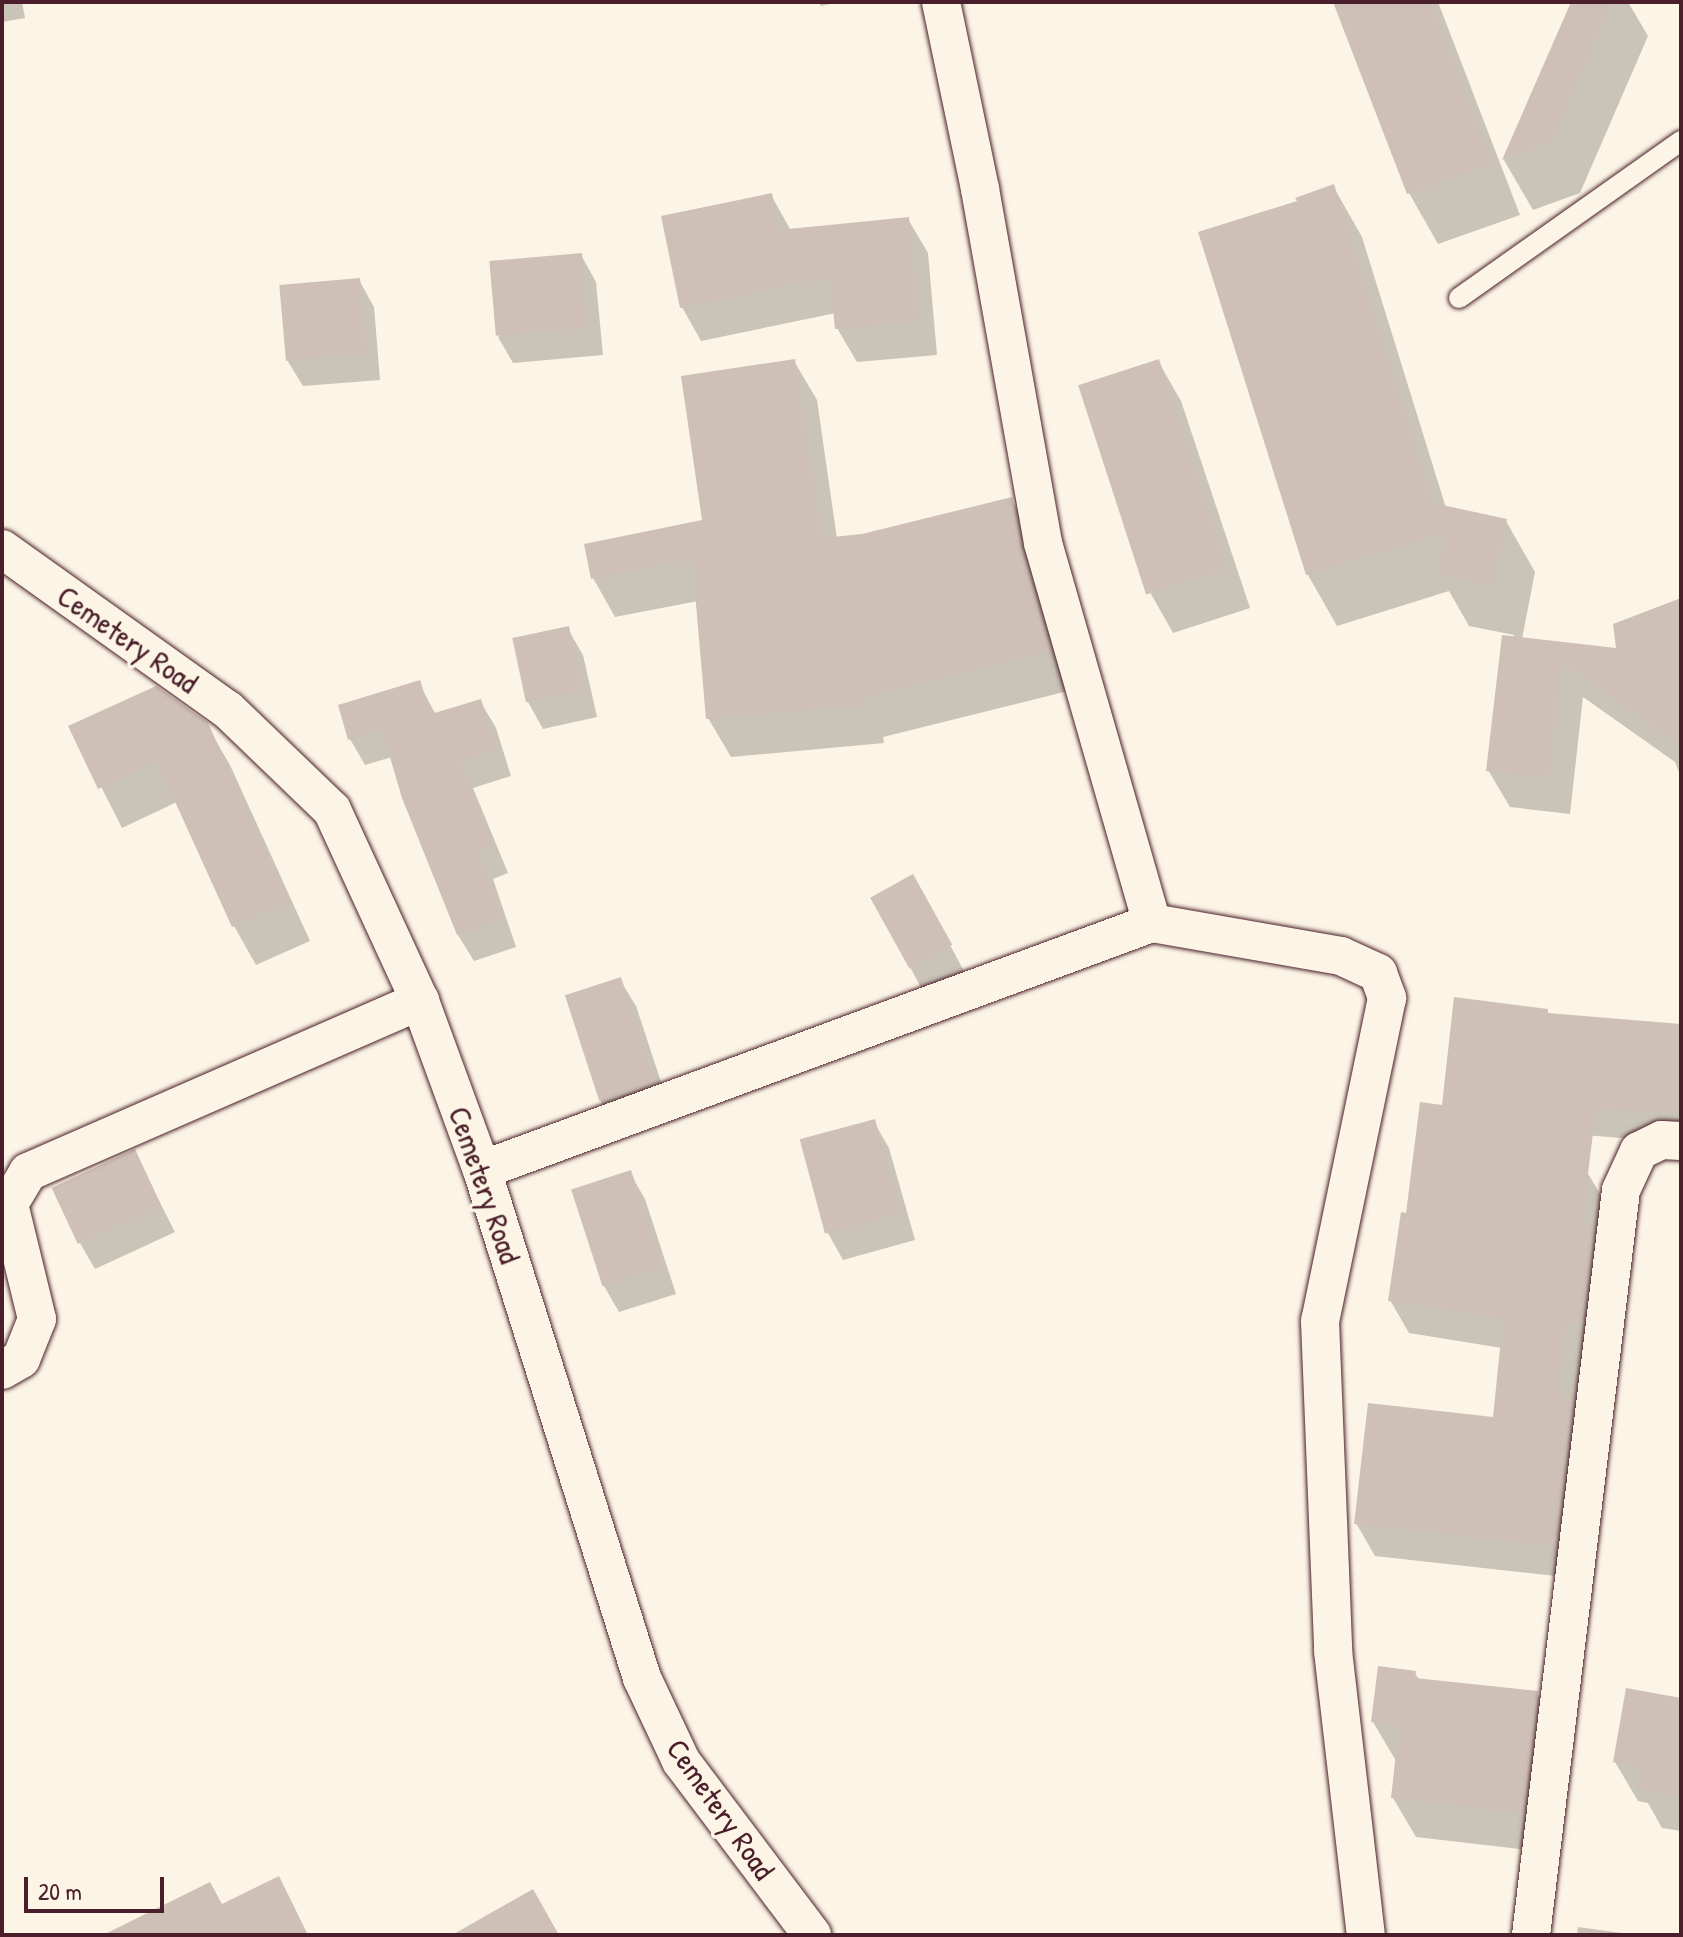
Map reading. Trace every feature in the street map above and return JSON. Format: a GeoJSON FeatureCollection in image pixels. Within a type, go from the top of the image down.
{"type":"FeatureCollection","features":[{"type":"Feature","properties":{"kind":"street"},"geometry":{"type":"LineString","coordinates":[[941,2],[980,189],[1043,543],[1152,923]]}},
{"type":"Feature","properties":{"kind":"street","name":"Cemetery Road"},"geometry":{"type":"LineString","coordinates":[[2,549],[228,710],[332,810],[420,1001],[482,1170],[642,1678],[681,1761],[812,1935]]}},
{"type":"Feature","properties":{"kind":"street"},"geometry":{"type":"LineString","coordinates":[[482,1170],[1152,923],[1341,956],[1378,973],[1387,998],[1320,1321],[1333,1651],[1366,1935]]}},
{"type":"Feature","properties":{"kind":"street"},"geometry":{"type":"LineString","coordinates":[[2,1370],[21,1359],[37,1319],[9,1204],[28,1172],[420,1001]]}},
{"type":"Feature","properties":{"kind":"street"},"geometry":{"type":"LineString","coordinates":[[1531,1935],[1621,1190],[1639,1151],[1662,1140],[1681,1141]]}},
{"type":"Feature","properties":{"kind":"lane"},"geometry":{"type":"LineString","coordinates":[[1459,298],[1681,141]]}},
{"type":"Feature","properties":{"kind":"building"},"geometry":{"type":"Polygon","coordinates":[[[1333,2],[1430,2],[1493,163],[1407,194],[1333,2]]]}},
{"type":"Feature","properties":{"kind":"building"},"geometry":{"type":"Polygon","coordinates":[[[1571,2],[1612,2],[1551,142],[1502,160],[1571,2]]]}},
{"type":"Feature","properties":{"kind":"building"},"geometry":{"type":"Polygon","coordinates":[[[1334,184],[1433,503],[1507,519],[1493,586],[1437,575],[1446,532],[1306,575],[1198,232],[1297,201],[1295,198],[1334,184]]]}},
{"type":"Feature","properties":{"kind":"building"},"geometry":{"type":"Polygon","coordinates":[[[772,193],[779,230],[909,217],[919,322],[835,329],[830,277],[680,308],[661,216],[772,193]]]}},
{"type":"Feature","properties":{"kind":"building"},"geometry":{"type":"Polygon","coordinates":[[[582,253],[589,328],[496,336],[489,261],[582,253]]]}},
{"type":"Feature","properties":{"kind":"building"},"geometry":{"type":"Polygon","coordinates":[[[360,278],[367,354],[286,361],[279,285],[360,278]]]}},
{"type":"Feature","properties":{"kind":"building"},"geometry":{"type":"Polygon","coordinates":[[[795,359],[822,538],[862,534],[1012,497],[1022,549],[1051,651],[862,698],[863,705],[706,719],[692,559],[591,579],[584,544],[702,520],[681,376],[795,359]]]}},
{"type":"Feature","properties":{"kind":"building"},"geometry":{"type":"Polygon","coordinates":[[[1159,359],[1227,568],[1146,594],[1078,385],[1159,359]]]}},
{"type":"Feature","properties":{"kind":"building"},"geometry":{"type":"Polygon","coordinates":[[[1681,598],[1681,746],[1562,662],[1549,778],[1486,771],[1502,635],[1616,648],[1613,624],[1681,598]]]}},
{"type":"Feature","properties":{"kind":"building"},"geometry":{"type":"Polygon","coordinates":[[[569,626],[583,691],[526,703],[512,638],[569,626]]]}},
{"type":"Feature","properties":{"kind":"building"},"geometry":{"type":"Polygon","coordinates":[[[420,680],[431,714],[481,699],[497,749],[460,761],[494,846],[479,852],[502,920],[457,935],[402,798],[382,730],[348,740],[338,705],[420,680]]]}},
{"type":"Feature","properties":{"kind":"building"},"geometry":{"type":"Polygon","coordinates":[[[156,686],[208,723],[289,901],[232,927],[157,762],[98,789],[68,726],[156,686]]]}},
{"type":"Feature","properties":{"kind":"building"},"geometry":{"type":"Polygon","coordinates":[[[913,874],[952,945],[909,969],[870,898],[913,874]]]}},
{"type":"Feature","properties":{"kind":"building"},"geometry":{"type":"Polygon","coordinates":[[[621,977],[655,1083],[599,1101],[565,995],[621,977]]]}},
{"type":"Feature","properties":{"kind":"building"},"geometry":{"type":"Polygon","coordinates":[[[1454,997],[1548,1009],[1548,1013],[1681,1024],[1681,1113],[1596,1109],[1582,1222],[1592,1223],[1582,1324],[1566,1322],[1560,1396],[1571,1397],[1556,1546],[1354,1524],[1368,1403],[1493,1417],[1503,1319],[1388,1301],[1401,1212],[1406,1213],[1420,1102],[1442,1105],[1454,997]]]}},
{"type":"Feature","properties":{"kind":"building"},"geometry":{"type":"Polygon","coordinates":[[[875,1119],[900,1214],[825,1234],[800,1139],[875,1119]]]}},
{"type":"Feature","properties":{"kind":"building"},"geometry":{"type":"Polygon","coordinates":[[[135,1149],[161,1205],[78,1244],[52,1188],[135,1149]]]}},
{"type":"Feature","properties":{"kind":"building"},"geometry":{"type":"Polygon","coordinates":[[[631,1170],[663,1267],[603,1286],[571,1189],[631,1170]]]}},
{"type":"Feature","properties":{"kind":"building"},"geometry":{"type":"Polygon","coordinates":[[[1378,1666],[1416,1671],[1415,1678],[1538,1691],[1524,1813],[1391,1798],[1399,1725],[1371,1722],[1378,1666]]]}},
{"type":"Feature","properties":{"kind":"building"},"geometry":{"type":"Polygon","coordinates":[[[1626,1688],[1681,1698],[1681,1796],[1637,1788],[1641,1768],[1613,1762],[1626,1688]]]}},
{"type":"Feature","properties":{"kind":"building"},"geometry":{"type":"Polygon","coordinates":[[[279,1876],[308,1935],[103,1935],[210,1882],[222,1904],[279,1876]]]}},
{"type":"Feature","properties":{"kind":"building"},"geometry":{"type":"Polygon","coordinates":[[[533,1889],[559,1935],[452,1935],[533,1889]]]}}]}
